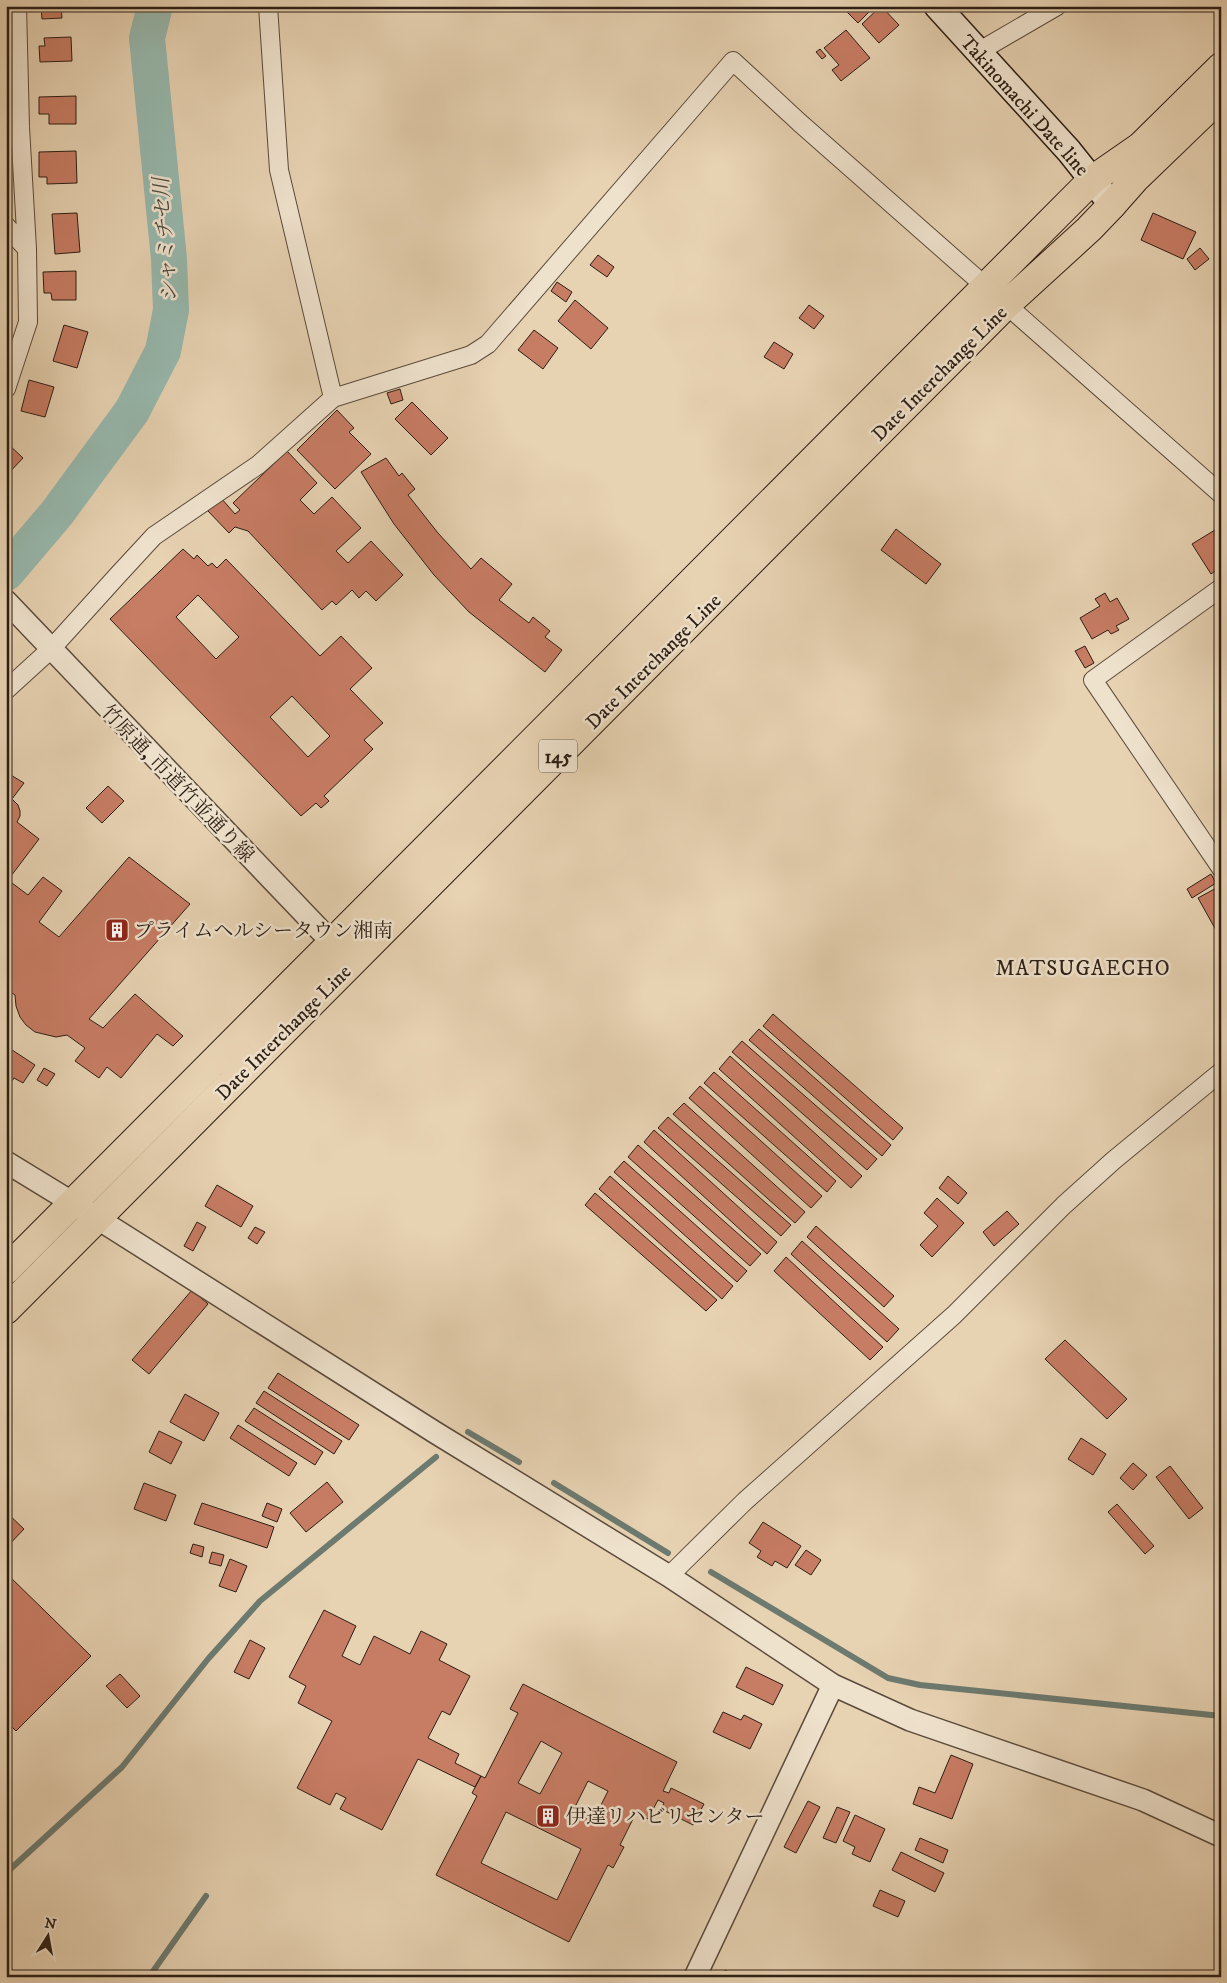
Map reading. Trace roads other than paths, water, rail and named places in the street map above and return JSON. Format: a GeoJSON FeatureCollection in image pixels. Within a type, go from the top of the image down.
{"type":"FeatureCollection","features":[{"type":"Feature","properties":{"kind":"main road","name":"Takinomachi Date line"},"geometry":{"type":"LineString","coordinates":[[937,6],[1069,151],[1112,205]]}},
{"type":"Feature","properties":{"kind":"main road","name":"Date Interchange Line"},"geometry":{"type":"LineString","coordinates":[[6,1270],[1092,180],[1141,146],[1221,67]]}},
{"type":"Feature","properties":{"kind":"main road","name":"Date Interchange Line"},"geometry":{"type":"LineString","coordinates":[[6,1310],[1007,304],[1089,229],[1135,180],[1221,96]]}},
{"type":"Feature","properties":{"kind":"street"},"geometry":{"type":"LineString","coordinates":[[6,389],[28,322],[27,249],[20,127],[17,6]]}},
{"type":"Feature","properties":{"kind":"street"},"geometry":{"type":"LineString","coordinates":[[268,6],[279,170],[333,398]]}},
{"type":"Feature","properties":{"kind":"street"},"geometry":{"type":"LineString","coordinates":[[978,52],[1057,6]]}},
{"type":"Feature","properties":{"kind":"street"},"geometry":{"type":"LineString","coordinates":[[6,690],[51,649],[154,536],[258,465],[333,398],[471,355],[488,344],[733,61],[800,123],[1221,494]]}},
{"type":"Feature","properties":{"kind":"street"},"geometry":{"type":"LineString","coordinates":[[6,113],[20,127]]}},
{"type":"Feature","properties":{"kind":"street"},"geometry":{"type":"LineString","coordinates":[[6,226],[27,249]]}},
{"type":"Feature","properties":{"kind":"street"},"geometry":{"type":"LineString","coordinates":[[1221,588],[1093,680],[1221,868]]}},
{"type":"Feature","properties":{"kind":"street","name":"竹原通, 市道竹並通り線"},"geometry":{"type":"LineString","coordinates":[[6,601],[352,963]]}},
{"type":"Feature","properties":{"kind":"street"},"geometry":{"type":"LineString","coordinates":[[669,1576],[745,1501],[954,1315],[1064,1205],[1114,1160],[1221,1072]]}},
{"type":"Feature","properties":{"kind":"street"},"geometry":{"type":"LineString","coordinates":[[6,1162],[436,1433],[669,1576],[833,1685],[910,1720],[1143,1800],[1221,1836]]}},
{"type":"Feature","properties":{"kind":"street"},"geometry":{"type":"LineString","coordinates":[[695,1977],[833,1685]]}},
{"type":"Feature","properties":{"kind":"waterway","name":"シャミチセ川"},"geometry":{"type":"LineString","coordinates":[[6,573],[57,513],[132,411],[163,351],[171,310],[169,259],[147,38],[155,6]]}},
{"type":"Feature","properties":{"kind":"waterway"},"geometry":{"type":"LineString","coordinates":[[468,1432],[519,1462]]}},
{"type":"Feature","properties":{"kind":"waterway"},"geometry":{"type":"LineString","coordinates":[[6,1873],[122,1767],[208,1659],[260,1601],[436,1457]]}},
{"type":"Feature","properties":{"kind":"waterway"},"geometry":{"type":"LineString","coordinates":[[554,1483],[668,1553]]}},
{"type":"Feature","properties":{"kind":"waterway"},"geometry":{"type":"LineString","coordinates":[[711,1572],[888,1678],[920,1685],[1221,1716]]}},
{"type":"Feature","properties":{"kind":"waterway"},"geometry":{"type":"LineString","coordinates":[[149,1977],[206,1896]]}},
{"type":"Feature","properties":{"kind":"place","name":"プライムヘルシータウン湘南"},"geometry":{"type":"Point","coordinates":[117,930]}},
{"type":"Feature","properties":{"kind":"place","name":"伊達リハビリセンター"},"geometry":{"type":"Point","coordinates":[548,1816]}},
{"type":"Feature","properties":{"kind":"district","name":"MATSUGAECHO"},"geometry":{"type":"Point","coordinates":[1083,968]}}]}
